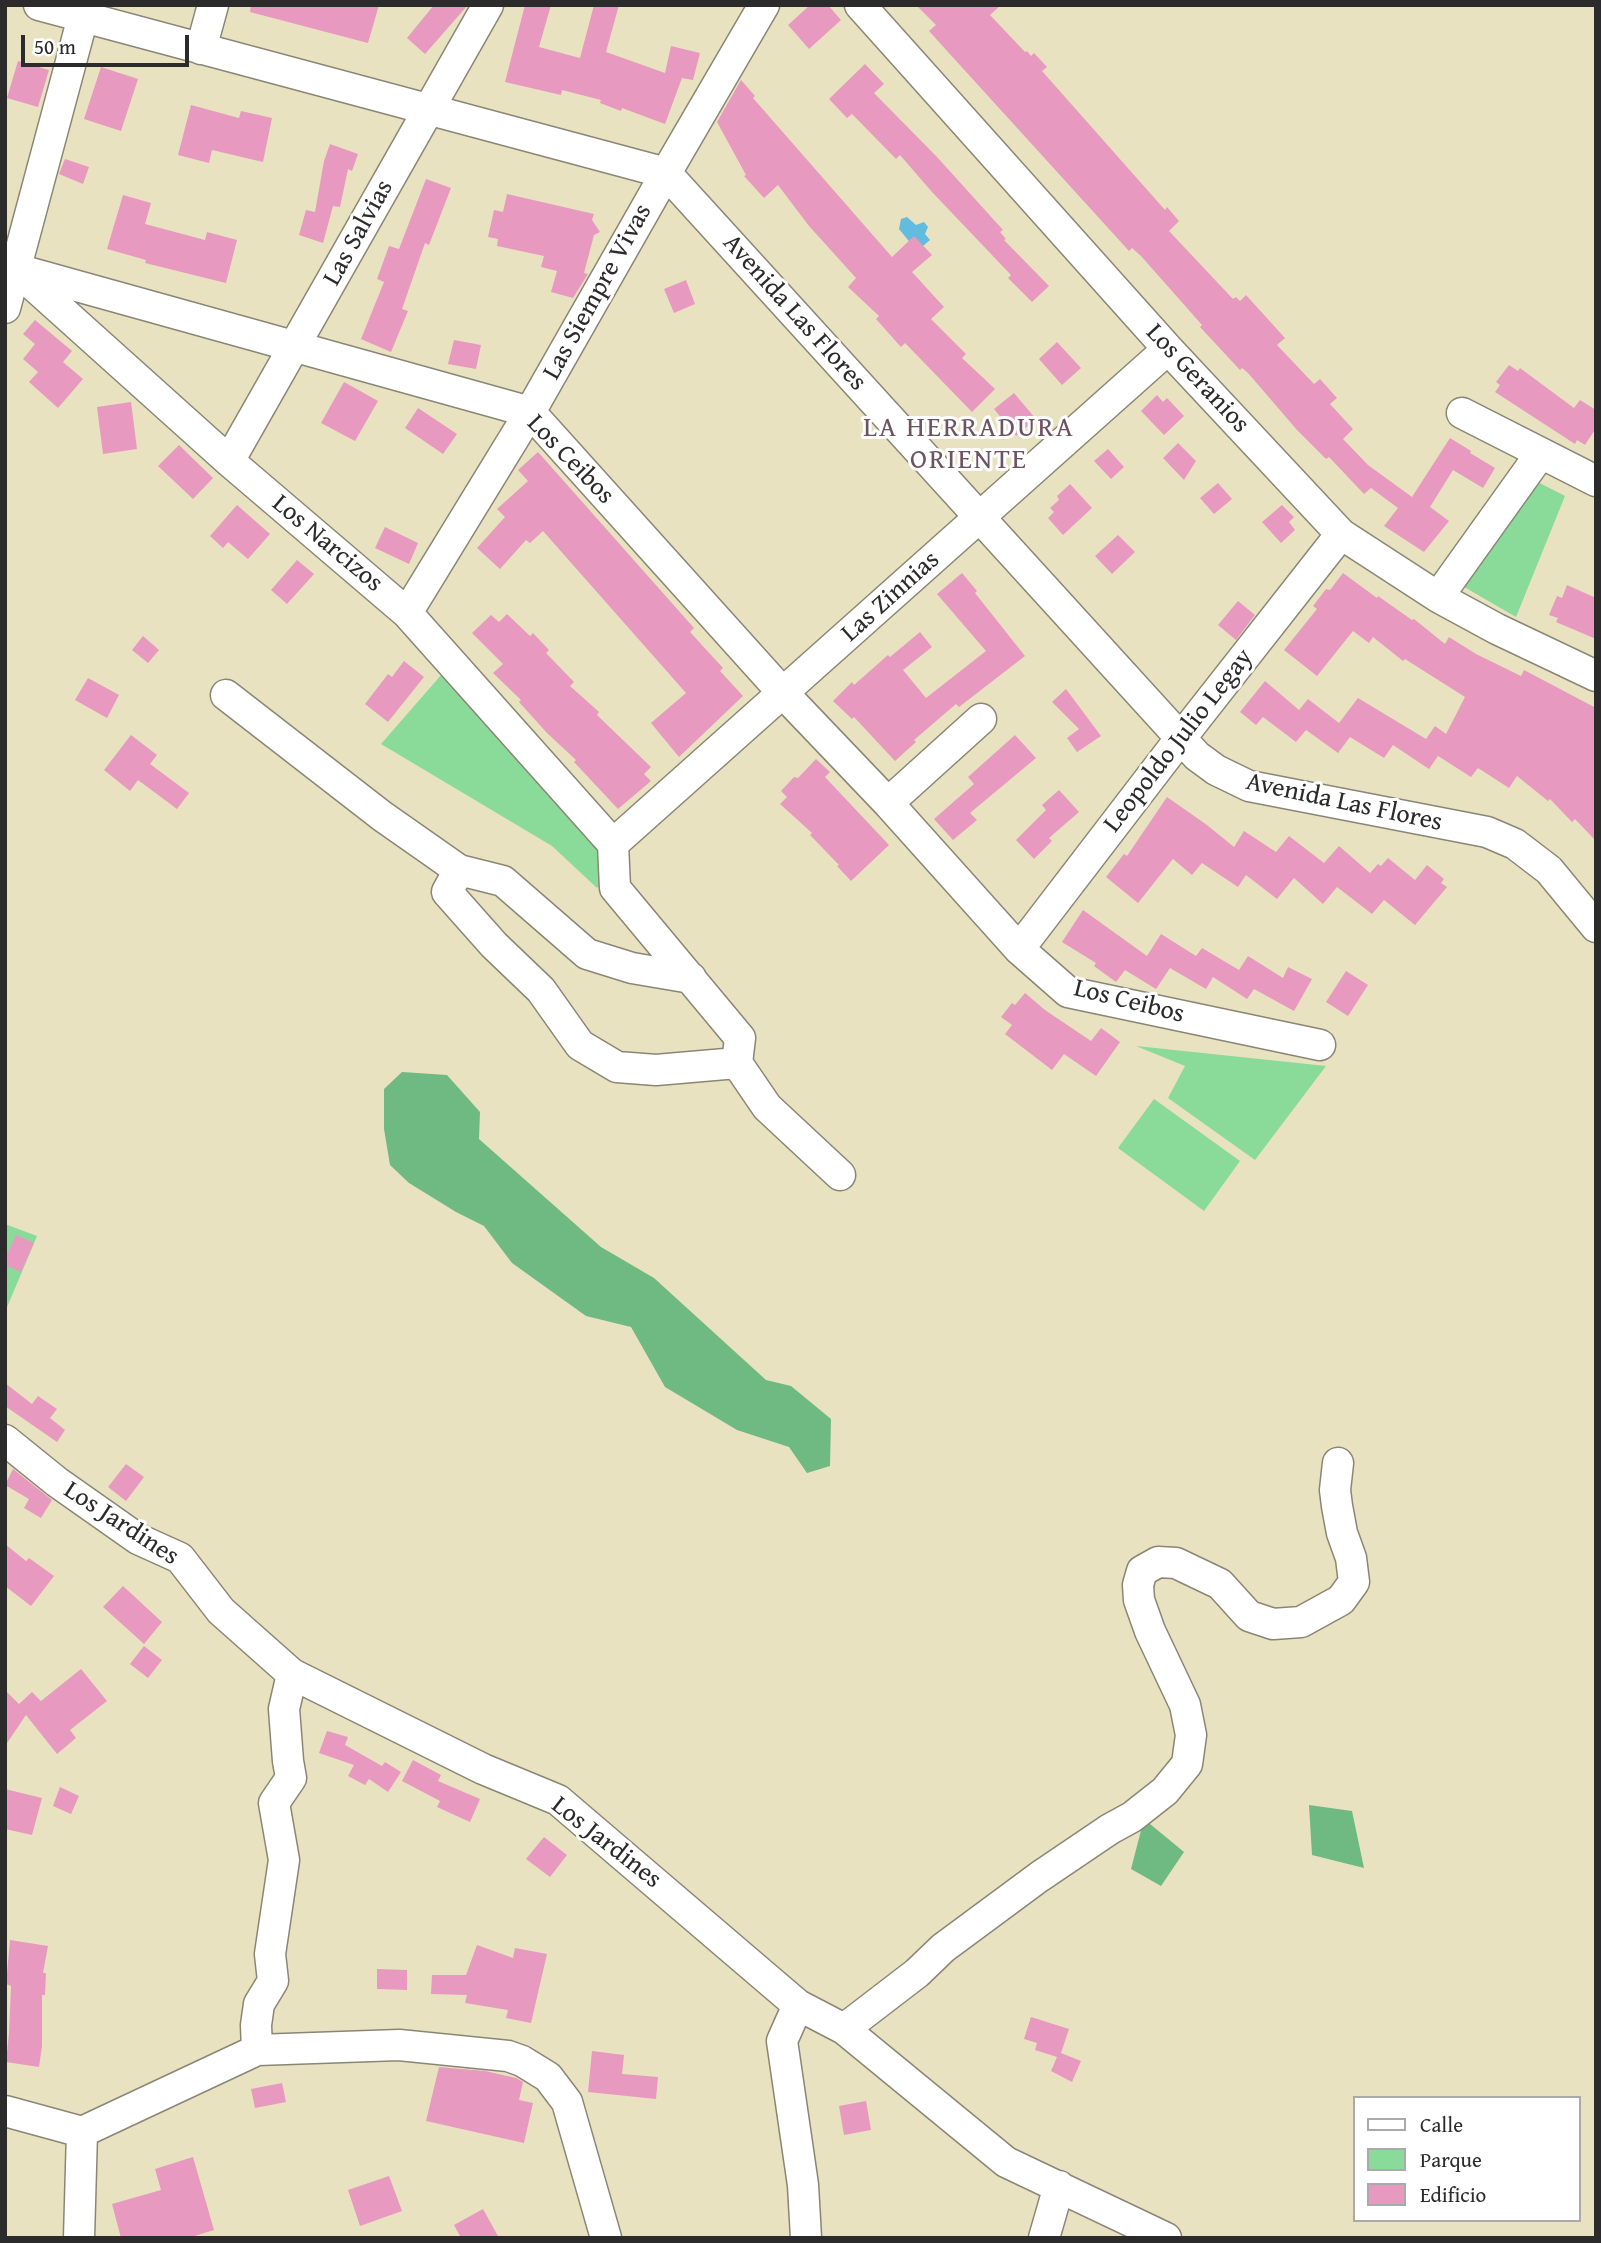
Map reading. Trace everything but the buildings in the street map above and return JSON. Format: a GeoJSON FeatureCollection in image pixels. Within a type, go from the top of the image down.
{"type":"FeatureCollection","features":[{"type":"Feature","properties":{"kind":"street"},"geometry":{"type":"LineString","coordinates":[[39,5],[666,173]]}},
{"type":"Feature","properties":{"kind":"street"},"geometry":{"type":"LineString","coordinates":[[201,49],[213,5]]}},
{"type":"Feature","properties":{"kind":"street","name":"Las Salvias"},"geometry":{"type":"LineString","coordinates":[[229,461],[488,5]]}},
{"type":"Feature","properties":{"kind":"street","name":"Las Siempre Vivas"},"geometry":{"type":"LineString","coordinates":[[407,612],[530,412],[764,5]]}},
{"type":"Feature","properties":{"kind":"street","name":"Los Geranios"},"geometry":{"type":"LineString","coordinates":[[860,5],[1168,349],[1341,534],[1438,597],[1497,629],[1596,676]]}},
{"type":"Feature","properties":{"kind":"street"},"geometry":{"type":"LineString","coordinates":[[5,309],[83,17]]}},
{"type":"Feature","properties":{"kind":"street","name":"Avenida Las Flores"},"geometry":{"type":"LineString","coordinates":[[666,173],[1180,739],[1216,770],[1249,786],[1486,832],[1515,844],[1549,870],[1596,927]]}},
{"type":"Feature","properties":{"kind":"street","name":"Los Ceibos"},"geometry":{"type":"LineString","coordinates":[[16,269],[530,412],[783,693],[1020,948],[1069,992],[1320,1045]]}},
{"type":"Feature","properties":{"kind":"street","name":"Los Narcizos"},"geometry":{"type":"LineString","coordinates":[[16,269],[229,461],[407,612],[613,844]]}},
{"type":"Feature","properties":{"kind":"street","name":"Las Zinnias"},"geometry":{"type":"LineString","coordinates":[[613,844],[1168,349]]}},
{"type":"Feature","properties":{"kind":"street"},"geometry":{"type":"LineString","coordinates":[[1462,413],[1596,481]]}},
{"type":"Feature","properties":{"kind":"street"},"geometry":{"type":"LineString","coordinates":[[1438,597],[1541,453]]}},
{"type":"Feature","properties":{"kind":"street","name":"Leopoldo Julio Legay"},"geometry":{"type":"LineString","coordinates":[[1020,948],[1341,534]]}},
{"type":"Feature","properties":{"kind":"street"},"geometry":{"type":"LineString","coordinates":[[226,695],[382,816],[459,870],[503,881],[587,954],[632,968],[691,978]]}},
{"type":"Feature","properties":{"kind":"street"},"geometry":{"type":"LineString","coordinates":[[887,803],[981,719]]}},
{"type":"Feature","properties":{"kind":"street"},"geometry":{"type":"LineString","coordinates":[[613,844],[615,888],[740,1038],[737,1063],[767,1107],[840,1175]]}},
{"type":"Feature","properties":{"kind":"street"},"geometry":{"type":"LineString","coordinates":[[459,870],[447,891],[494,945],[541,990],[580,1045],[617,1068],[656,1070],[737,1063]]}},
{"type":"Feature","properties":{"kind":"street","name":"Los Jardines"},"geometry":{"type":"LineString","coordinates":[[5,1440],[57,1482],[138,1539],[180,1558],[221,1611],[292,1674],[483,1769],[558,1800],[798,2005],[844,2029],[1006,2162],[1166,2238]]}},
{"type":"Feature","properties":{"kind":"street"},"geometry":{"type":"LineString","coordinates":[[844,2029],[917,1973],[943,1948],[1039,1877],[1132,1817],[1165,1791],[1188,1764],[1191,1735],[1185,1705],[1150,1631],[1139,1600],[1138,1585],[1142,1571],[1158,1562],[1187,1567],[1220,1584],[1249,1616],[1273,1625],[1301,1622],[1341,1600],[1354,1582],[1351,1558],[1342,1533],[1337,1506],[1335,1490],[1338,1463]]}},
{"type":"Feature","properties":{"kind":"street"},"geometry":{"type":"LineString","coordinates":[[257,2050],[259,2004],[273,1981],[270,1954],[284,1860],[274,1803],[291,1778],[284,1709],[292,1674]]}},
{"type":"Feature","properties":{"kind":"street"},"geometry":{"type":"LineString","coordinates":[[798,2005],[782,2041],[803,2185],[806,2238]]}},
{"type":"Feature","properties":{"kind":"street"},"geometry":{"type":"LineString","coordinates":[[5,2110],[82,2132],[257,2050],[399,2045],[494,2053],[522,2061],[548,2077],[567,2102],[606,2238]]}},
{"type":"Feature","properties":{"kind":"street"},"geometry":{"type":"LineString","coordinates":[[79,2238],[82,2132]]}},
{"type":"Feature","properties":{"kind":"street"},"geometry":{"type":"LineString","coordinates":[[1044,2238],[1059,2186]]}},
{"type":"Feature","properties":{"kind":"green space"},"geometry":{"type":"Polygon","coordinates":[[[1532,479],[1565,496],[1516,617],[1459,584],[1532,479]]]}},
{"type":"Feature","properties":{"kind":"green space"},"geometry":{"type":"Polygon","coordinates":[[[442,674],[620,866],[597,888],[552,846],[381,744],[442,674]]]}},
{"type":"Feature","properties":{"kind":"green space"},"geometry":{"type":"Polygon","coordinates":[[[1136,1046],[1326,1066],[1255,1160],[1168,1098],[1185,1066],[1136,1046]]]}},
{"type":"Feature","properties":{"kind":"green space"},"geometry":{"type":"Polygon","coordinates":[[[402,1072],[447,1075],[480,1112],[479,1139],[601,1247],[654,1278],[766,1380],[791,1386],[831,1419],[830,1466],[807,1473],[789,1447],[737,1430],[665,1387],[631,1327],[586,1316],[512,1263],[484,1226],[409,1183],[390,1165],[384,1129],[384,1089],[402,1072]]]}},
{"type":"Feature","properties":{"kind":"green space"},"geometry":{"type":"Polygon","coordinates":[[[1154,1099],[1240,1161],[1204,1211],[1118,1148],[1154,1099]]]}},
{"type":"Feature","properties":{"kind":"green space"},"geometry":{"type":"Polygon","coordinates":[[[5,1224],[37,1236],[5,1312],[5,1224]]]}},
{"type":"Feature","properties":{"kind":"green space"},"geometry":{"type":"Polygon","coordinates":[[[1309,1805],[1352,1811],[1364,1868],[1312,1855],[1309,1805]]]}},
{"type":"Feature","properties":{"kind":"green space"},"geometry":{"type":"Polygon","coordinates":[[[1144,1819],[1184,1852],[1161,1886],[1131,1869],[1144,1819]]]}},
{"type":"Feature","properties":{"kind":"water"},"geometry":{"type":"Polygon","coordinates":[[[907,217],[916,225],[924,222],[928,227],[925,234],[930,240],[917,251],[899,229],[901,219],[907,217]]]}},
{"type":"Feature","properties":{"kind":"district","name":"LA HERRADURA ORIENTE"},"geometry":{"type":"Point","coordinates":[969,445]}}]}
